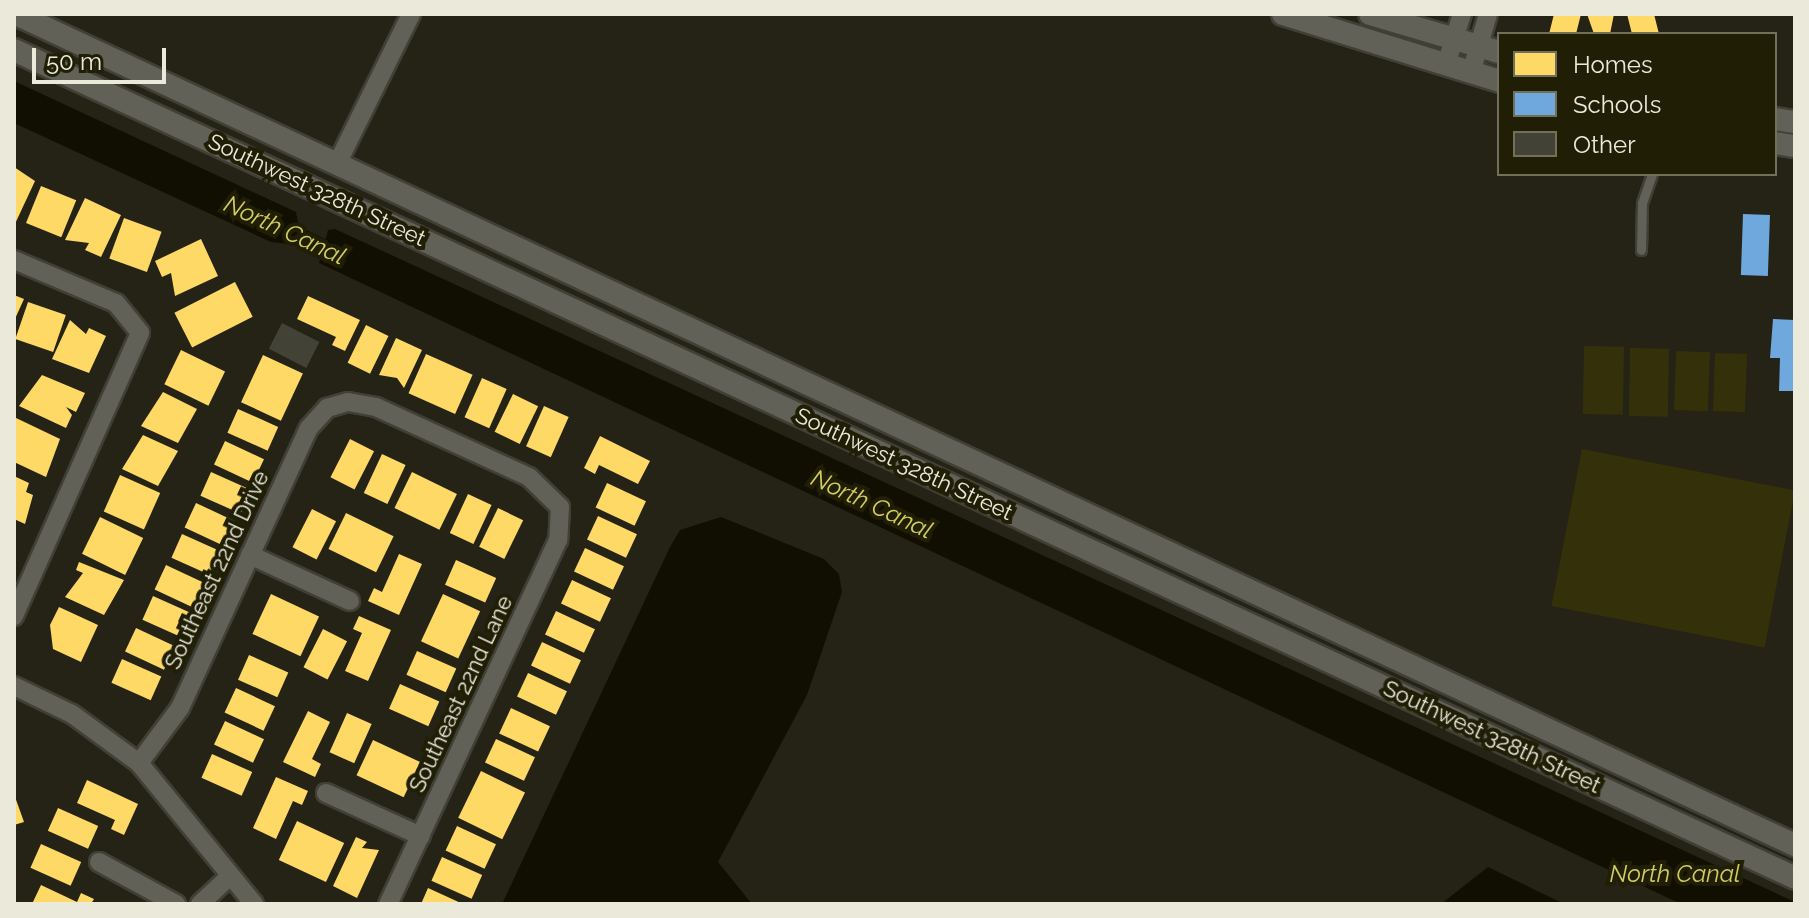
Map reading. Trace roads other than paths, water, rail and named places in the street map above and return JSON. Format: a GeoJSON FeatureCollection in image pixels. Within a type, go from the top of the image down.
{"type":"FeatureCollection","features":[{"type":"Feature","properties":{"kind":"street","name":"Southwest 328th Street"},"geometry":{"type":"LineString","coordinates":[[16,14],[1795,845]]}},
{"type":"Feature","properties":{"kind":"street"},"geometry":{"type":"LineString","coordinates":[[338,162],[411,14]]}},
{"type":"Feature","properties":{"kind":"street"},"geometry":{"type":"LineString","coordinates":[[1283,14],[1497,80]]}},
{"type":"Feature","properties":{"kind":"street"},"geometry":{"type":"LineString","coordinates":[[1370,14],[1489,50]]}},
{"type":"Feature","properties":{"kind":"street"},"geometry":{"type":"LineString","coordinates":[[1446,65],[1462,14]]}},
{"type":"Feature","properties":{"kind":"street"},"geometry":{"type":"LineString","coordinates":[[1471,73],[1489,50],[1488,14]]}},
{"type":"Feature","properties":{"kind":"street","name":"Southwest 328th Street"},"geometry":{"type":"LineString","coordinates":[[14,50],[1790,870]]}},
{"type":"Feature","properties":{"kind":"street"},"geometry":{"type":"LineString","coordinates":[[14,260],[116,303],[139,327],[135,354],[14,616]]}},
{"type":"Feature","properties":{"kind":"street","name":"Southeast 22nd Lane"},"geometry":{"type":"LineString","coordinates":[[340,402],[383,410],[529,477],[557,501],[562,522],[554,550],[388,904]]}},
{"type":"Feature","properties":{"kind":"street","name":"Southeast 22nd Drive"},"geometry":{"type":"LineString","coordinates":[[139,763],[180,708],[309,428],[340,402]]}},
{"type":"Feature","properties":{"kind":"street"},"geometry":{"type":"LineString","coordinates":[[250,555],[350,601]]}},
{"type":"Feature","properties":{"kind":"street"},"geometry":{"type":"LineString","coordinates":[[14,686],[72,714],[139,763],[254,904]]}},
{"type":"Feature","properties":{"kind":"street"},"geometry":{"type":"LineString","coordinates":[[326,793],[421,836]]}},
{"type":"Feature","properties":{"kind":"street"},"geometry":{"type":"LineString","coordinates":[[99,862],[176,904]]}},
{"type":"Feature","properties":{"kind":"street"},"geometry":{"type":"LineString","coordinates":[[200,904],[229,877]]}},
{"type":"Feature","properties":{"kind":"lane"},"geometry":{"type":"LineString","coordinates":[[1641,250],[1640,214],[1651,176]]}},
{"type":"Feature","properties":{"kind":"water","name":"North Canal"},"geometry":{"type":"Polygon","coordinates":[[[14,81],[296,212],[299,228],[290,244],[271,242],[14,123],[14,81]]]}},
{"type":"Feature","properties":{"kind":"water","name":"North Canal"},"geometry":{"type":"Polygon","coordinates":[[[335,229],[1795,904],[1681,904],[319,263],[328,230],[335,229]]]}},
{"type":"Feature","properties":{"kind":"water"},"geometry":{"type":"Polygon","coordinates":[[[721,517],[824,559],[839,574],[842,592],[807,695],[718,862],[752,904],[502,904],[670,547],[680,530],[721,517]]]}},
{"type":"Feature","properties":{"kind":"water"},"geometry":{"type":"Polygon","coordinates":[[[1488,867],[1564,904],[1441,904],[1488,867]]]}},
{"type":"Feature","properties":{"kind":"waterway","name":"North Canal"},"geometry":{"type":"LineString","coordinates":[[275,225],[342,257]]}}]}
